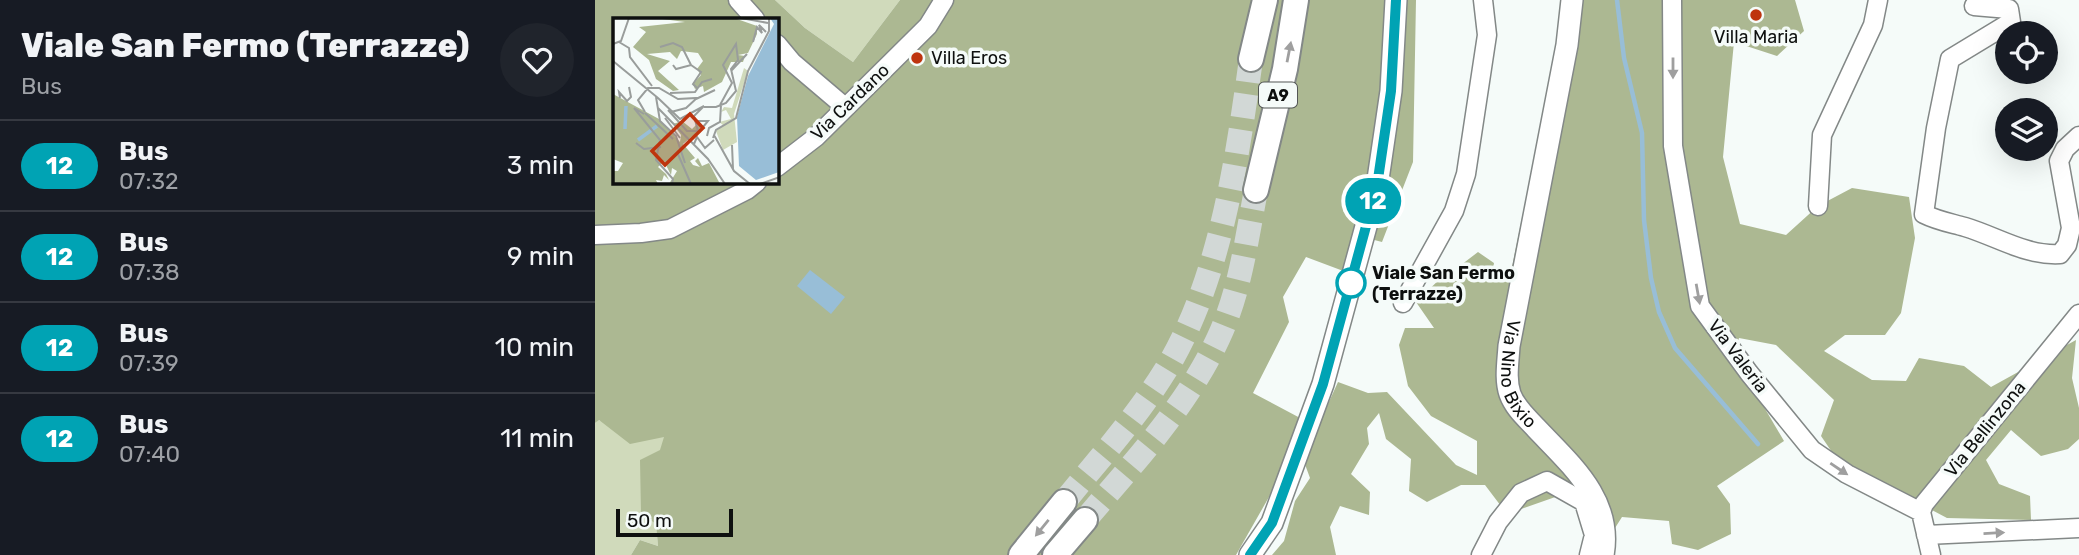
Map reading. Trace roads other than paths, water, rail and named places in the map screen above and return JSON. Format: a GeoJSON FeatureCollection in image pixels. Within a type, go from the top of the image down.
{"type":"FeatureCollection","features":[{"type":"Feature","properties":{"kind":"highway","name":"A9"},"geometry":{"type":"LineString","coordinates":[[1251,58],[1265,0]]}},
{"type":"Feature","properties":{"kind":"highway","name":"A9"},"geometry":{"type":"LineString","coordinates":[[1256,190],[1285,69],[1296,0]]}},
{"type":"Feature","properties":{"kind":"highway"},"geometry":{"type":"LineString","coordinates":[[1021,555],[1064,502]]}},
{"type":"Feature","properties":{"kind":"highway"},"geometry":{"type":"LineString","coordinates":[[1055,555],[1085,520]]}},
{"type":"Feature","properties":{"kind":"main road"},"geometry":{"type":"LineString","coordinates":[[1250,555],[1272,523],[1323,384],[1377,186],[1391,91],[1396,0]]}},
{"type":"Feature","properties":{"kind":"main road","name":"Via Nino Bixio"},"geometry":{"type":"LineString","coordinates":[[1572,0],[1565,57],[1509,346],[1507,381],[1511,397],[1521,412],[1590,488],[1604,519],[1604,555]]}},
{"type":"Feature","properties":{"kind":"street"},"geometry":{"type":"LineString","coordinates":[[738,0],[754,18]]}},
{"type":"Feature","properties":{"kind":"street","name":"Via Cardano"},"geometry":{"type":"LineString","coordinates":[[779,165],[816,137],[928,26],[944,0]]}},
{"type":"Feature","properties":{"kind":"street"},"geometry":{"type":"LineString","coordinates":[[1403,303],[1454,211],[1466,174],[1487,35],[1483,0]]}},
{"type":"Feature","properties":{"kind":"street","name":"Via Valeria"},"geometry":{"type":"LineString","coordinates":[[1672,0],[1673,146],[1700,306],[1749,373],[1812,450],[1847,474],[1921,512]]}},
{"type":"Feature","properties":{"kind":"street"},"geometry":{"type":"LineString","coordinates":[[1818,206],[1822,135],[1873,25],[1878,0]]}},
{"type":"Feature","properties":{"kind":"street"},"geometry":{"type":"LineString","coordinates":[[1974,6],[2008,9],[2011,22],[1950,59],[1935,128],[1924,214],[2041,255],[2060,254],[2067,245],[2071,228],[2059,161],[2065,149],[2079,136]]}},
{"type":"Feature","properties":{"kind":"street"},"geometry":{"type":"LineString","coordinates":[[779,46],[792,62],[845,107]]}},
{"type":"Feature","properties":{"kind":"street"},"geometry":{"type":"LineString","coordinates":[[595,234],[670,229],[754,184]]}},
{"type":"Feature","properties":{"kind":"street","name":"Via Bellinzona"},"geometry":{"type":"LineString","coordinates":[[1921,512],[1931,494],[2076,325]]}},
{"type":"Feature","properties":{"kind":"street"},"geometry":{"type":"LineString","coordinates":[[1481,555],[1497,522],[1521,493],[1547,481],[1584,502],[1594,535],[1588,555]]}},
{"type":"Feature","properties":{"kind":"street"},"geometry":{"type":"LineString","coordinates":[[1921,512],[1931,555]]}},
{"type":"Feature","properties":{"kind":"street"},"geometry":{"type":"LineString","coordinates":[[1926,535],[2079,528]]}},
{"type":"Feature","properties":{"kind":"water"},"geometry":{"type":"Polygon","coordinates":[[[810,270],[845,297],[831,314],[797,286],[810,270]]]}},
{"type":"Feature","properties":{"kind":"waterway"},"geometry":{"type":"LineString","coordinates":[[1617,0],[1624,58],[1642,133],[1644,220],[1651,278],[1659,312],[1675,348],[1758,444]]}},
{"type":"Feature","properties":{"kind":"tunnel"},"geometry":{"type":"LineString","coordinates":[[1064,502],[1154,388],[1184,336],[1200,299],[1213,260],[1232,179],[1251,59]]}},
{"type":"Feature","properties":{"kind":"tunnel"},"geometry":{"type":"LineString","coordinates":[[1085,520],[1161,430],[1195,382],[1209,356],[1234,296],[1256,190]]}},
{"type":"Feature","properties":{"kind":"place","name":"Villa Maria"},"geometry":{"type":"Point","coordinates":[1756,15]}},
{"type":"Feature","properties":{"kind":"place","name":"Villa Eros"},"geometry":{"type":"Point","coordinates":[917,58]}},
{"type":"Feature","properties":{"kind":"place","name":"Viale San Fermo (Terrazze)"},"geometry":{"type":"Point","coordinates":[1351,283]}}]}
